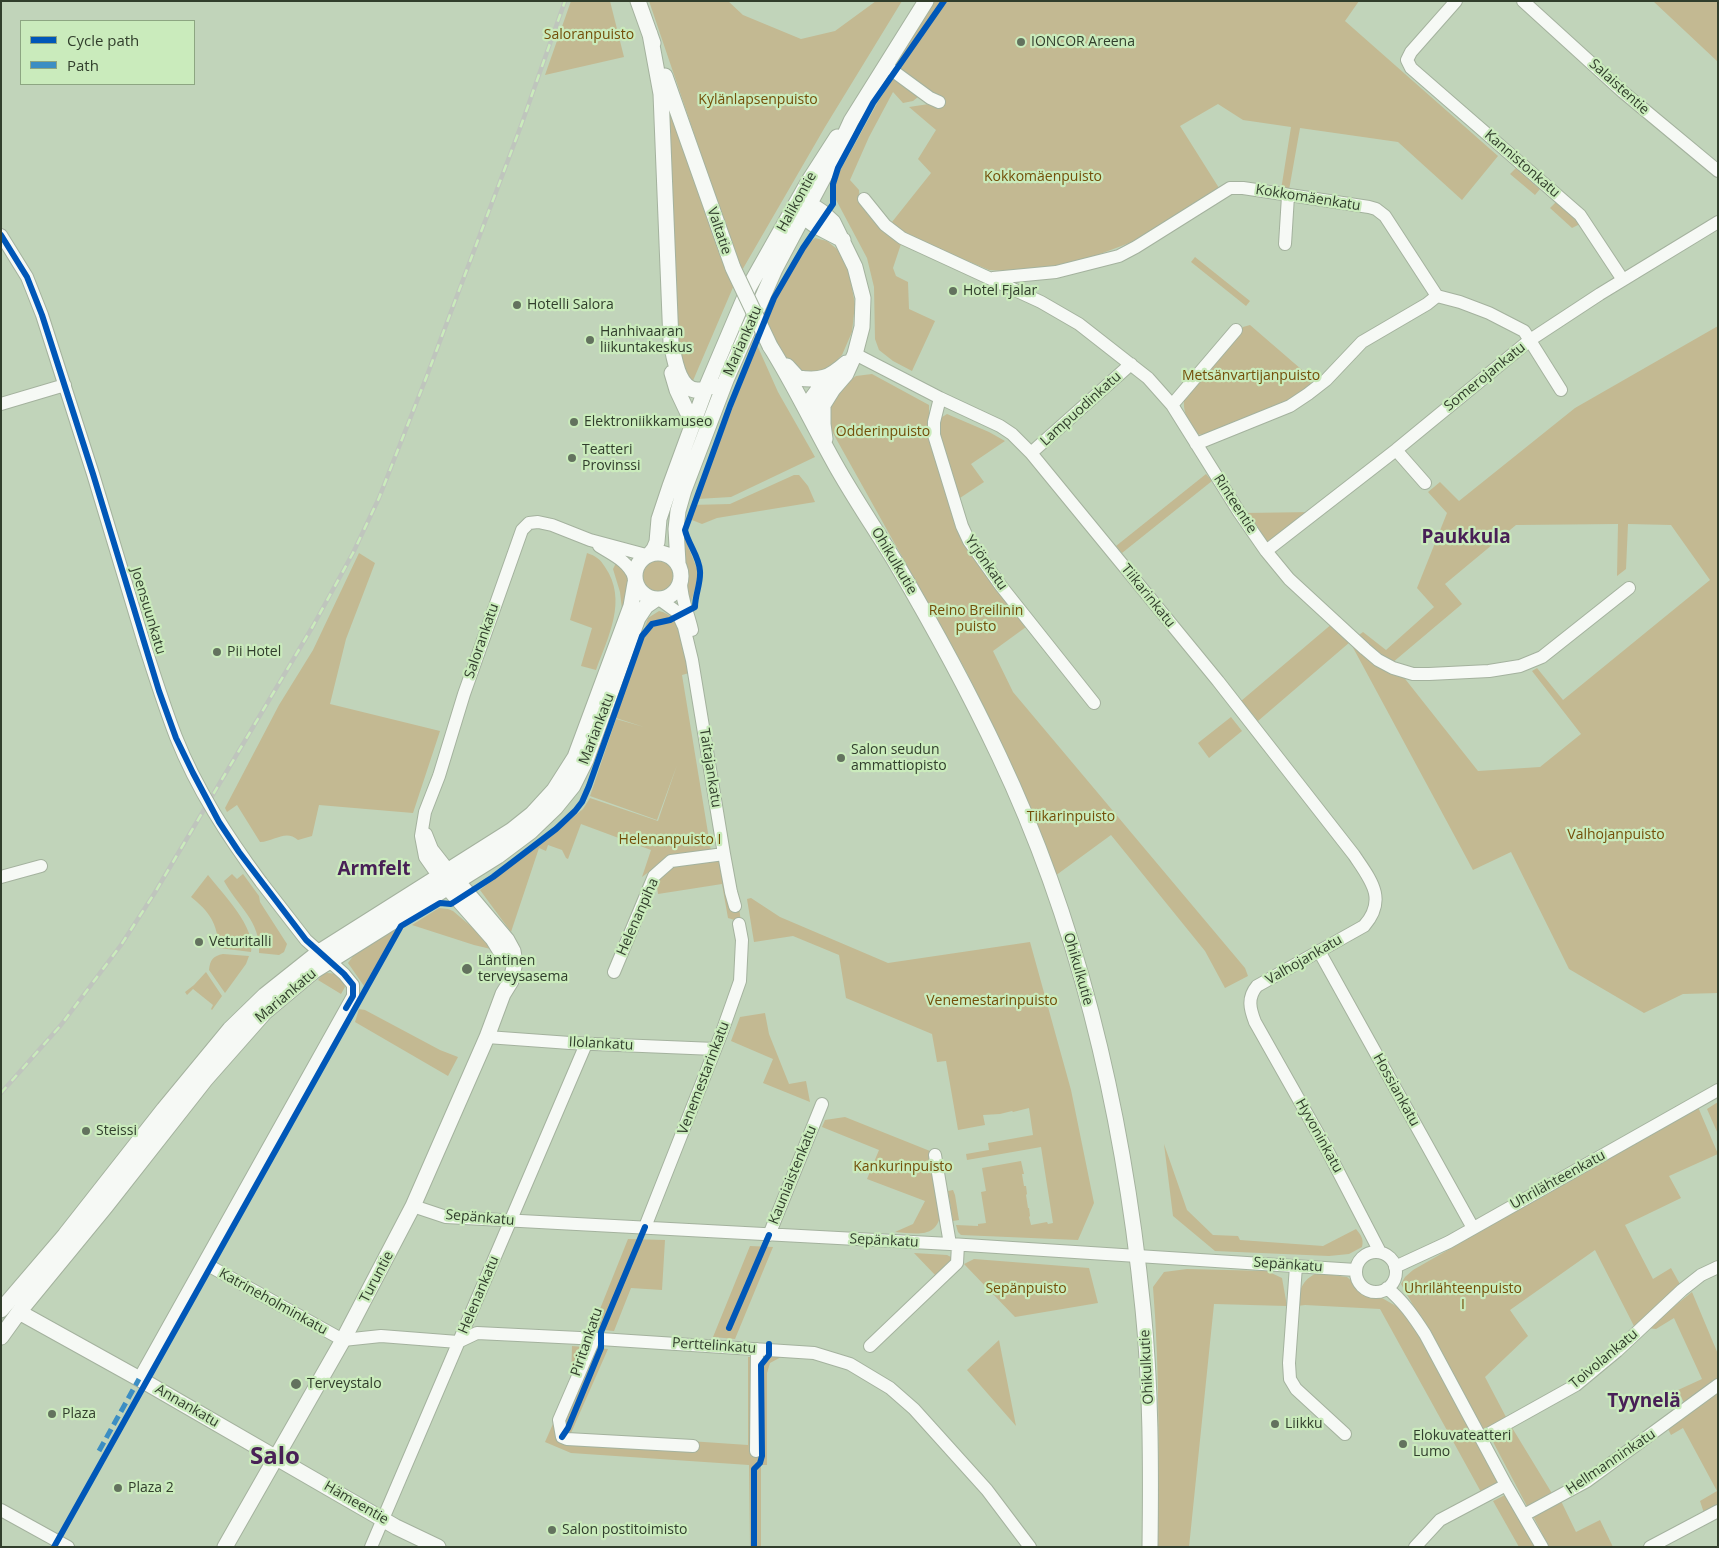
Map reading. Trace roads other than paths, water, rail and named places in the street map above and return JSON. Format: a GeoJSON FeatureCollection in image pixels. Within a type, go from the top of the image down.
{"type":"FeatureCollection","features":[{"type":"Feature","properties":{"kind":"main road","name":"Valtatie"},"geometry":{"type":"LineString","coordinates":[[638,1],[732,268],[772,349],[827,448]]}},
{"type":"Feature","properties":{"kind":"main road","name":"Halikontie"},"geometry":{"type":"LineString","coordinates":[[820,186],[851,120],[926,1]]}},
{"type":"Feature","properties":{"kind":"main road"},"geometry":{"type":"LineString","coordinates":[[650,34],[661,94],[670,354],[673,380],[693,424]]}},
{"type":"Feature","properties":{"kind":"main road","name":"Halikontie"},"geometry":{"type":"LineString","coordinates":[[749,287],[807,211],[826,151],[851,120]]}},
{"type":"Feature","properties":{"kind":"main road","name":"Mariankatu"},"geometry":{"type":"LineString","coordinates":[[678,563],[676,529],[678,511],[684,490],[726,380],[774,269],[820,186]]}},
{"type":"Feature","properties":{"kind":"main road"},"geometry":{"type":"LineString","coordinates":[[807,211],[843,240],[855,267],[863,298],[862,327],[855,354],[846,374],[823,404],[823,424],[827,448]]}},
{"type":"Feature","properties":{"kind":"main road","name":"Mariankatu"},"geometry":{"type":"LineString","coordinates":[[648,554],[654,549],[657,542],[661,510],[706,388],[749,287]]}},
{"type":"Feature","properties":{"kind":"main road"},"geometry":{"type":"LineString","coordinates":[[671,342],[680,377],[693,390],[700,390],[726,380]]}},
{"type":"Feature","properties":{"kind":"main road"},"geometry":{"type":"LineString","coordinates":[[772,349],[798,378],[817,380],[835,373]]}},
{"type":"Feature","properties":{"kind":"main road"},"geometry":{"type":"LineString","coordinates":[[810,417],[810,401],[818,390],[855,354]]}},
{"type":"Feature","properties":{"kind":"main road","name":"Ohikulkutie"},"geometry":{"type":"LineString","coordinates":[[827,448],[935,631],[999,756],[1021,804],[1062,915],[1100,1046],[1121,1150],[1137,1255],[1148,1368],[1151,1463],[1150,1545]]}},
{"type":"Feature","properties":{"kind":"main road"},"geometry":{"type":"LineString","coordinates":[[665,553],[678,563],[681,579],[674,593],[658,599],[643,594],[635,580],[637,564],[648,554],[665,553]]}},
{"type":"Feature","properties":{"kind":"main road","name":"Mariankatu"},"geometry":{"type":"LineString","coordinates":[[1,1336],[7,1307],[106,1206],[181,1110],[241,1039],[275,1003],[314,971],[325,957],[448,879],[521,823],[554,790],[575,757],[631,606],[635,580]]}},
{"type":"Feature","properties":{"kind":"main road","name":"Mariankatu"},"geometry":{"type":"LineString","coordinates":[[448,879],[498,856],[530,832],[556,807],[573,786],[586,760],[638,618],[646,606],[658,599]]}},
{"type":"Feature","properties":{"kind":"main road","name":"Turuntie"},"geometry":{"type":"LineString","coordinates":[[226,1547],[343,1340],[413,1206],[488,1037],[503,994],[511,981],[515,962],[513,951],[507,940],[448,879]]}},
{"type":"Feature","properties":{"kind":"main road","name":"Annankatu"},"geometry":{"type":"LineString","coordinates":[[7,1307],[276,1457]]}},
{"type":"Feature","properties":{"kind":"main road","name":"Hämeentie"},"geometry":{"type":"LineString","coordinates":[[276,1457],[384,1519],[438,1547]]}},
{"type":"Feature","properties":{"kind":"street","name":"Kannistonkatu"},"geometry":{"type":"LineString","coordinates":[[1456,1],[1411,52],[1408,60],[1411,68],[1580,214],[1623,280]]}},
{"type":"Feature","properties":{"kind":"street","name":"Salaistentie"},"geometry":{"type":"LineString","coordinates":[[1522,1],[1623,92],[1718,171]]}},
{"type":"Feature","properties":{"kind":"street"},"geometry":{"type":"LineString","coordinates":[[885,65],[930,98],[939,102]]}},
{"type":"Feature","properties":{"kind":"street","name":"Kokkomäenkatu"},"geometry":{"type":"LineString","coordinates":[[990,278],[1056,272],[1119,256],[1230,188],[1243,188],[1376,209],[1388,220],[1437,296]]}},
{"type":"Feature","properties":{"kind":"street"},"geometry":{"type":"LineString","coordinates":[[1285,244],[1288,196]]}},
{"type":"Feature","properties":{"kind":"street","name":"Rinteentie"},"geometry":{"type":"LineString","coordinates":[[864,199],[885,225],[902,238],[1041,302],[1079,324],[1148,378],[1172,405],[1266,551],[1295,585],[1364,649],[1378,660],[1393,668],[1413,674],[1490,671],[1510,669],[1529,663],[1542,657],[1629,588]]}},
{"type":"Feature","properties":{"kind":"street","name":"Somerojankatu"},"geometry":{"type":"LineString","coordinates":[[1266,551],[1396,450],[1530,340],[1718,222]]}},
{"type":"Feature","properties":{"kind":"street","name":"Joensuunkatu"},"geometry":{"type":"LineString","coordinates":[[1,235],[28,277],[34,292],[94,474],[144,643],[173,730],[193,773],[219,822],[261,882],[306,940],[352,986],[352,996],[234,1205],[204,1263]]}},
{"type":"Feature","properties":{"kind":"street"},"geometry":{"type":"LineString","coordinates":[[1196,444],[1290,406],[1326,380],[1362,342],[1428,304],[1437,296],[1489,313],[1524,331],[1561,390]]}},
{"type":"Feature","properties":{"kind":"street"},"geometry":{"type":"LineString","coordinates":[[1172,405],[1236,330]]}},
{"type":"Feature","properties":{"kind":"street","name":"Tiikarinkatu"},"geometry":{"type":"LineString","coordinates":[[855,354],[940,398],[1000,426],[1012,434],[1031,453],[1212,674],[1354,855],[1371,881],[1376,893],[1375,906]]}},
{"type":"Feature","properties":{"kind":"street","name":"Lampuodinkatu"},"geometry":{"type":"LineString","coordinates":[[1031,453],[1131,364]]}},
{"type":"Feature","properties":{"kind":"street"},"geometry":{"type":"LineString","coordinates":[[1,404],[65,386]]}},
{"type":"Feature","properties":{"kind":"street","name":"Yrjönkatu"},"geometry":{"type":"LineString","coordinates":[[940,398],[934,435],[962,526],[969,542],[995,578],[1094,702]]}},
{"type":"Feature","properties":{"kind":"street"},"geometry":{"type":"LineString","coordinates":[[1396,450],[1424,484]]}},
{"type":"Feature","properties":{"kind":"street","name":"Salorankatu"},"geometry":{"type":"LineString","coordinates":[[448,879],[432,849],[423,824],[464,694],[522,530],[529,523],[538,522],[590,540],[648,554]]}},
{"type":"Feature","properties":{"kind":"street","name":"Salorankatu"},"geometry":{"type":"LineString","coordinates":[[590,540],[625,563],[630,568],[635,580]]}},
{"type":"Feature","properties":{"kind":"street","name":"Taitajankatu"},"geometry":{"type":"LineString","coordinates":[[681,579],[682,596],[688,611],[692,630],[692,660]]}},
{"type":"Feature","properties":{"kind":"street","name":"Taitajankatu"},"geometry":{"type":"LineString","coordinates":[[658,599],[680,615],[684,627],[692,660],[724,854],[735,906]]}},
{"type":"Feature","properties":{"kind":"street","name":"Helenanpiha"},"geometry":{"type":"LineString","coordinates":[[614,972],[654,876],[671,861],[724,854]]}},
{"type":"Feature","properties":{"kind":"street"},"geometry":{"type":"LineString","coordinates":[[1,877],[41,866]]}},
{"type":"Feature","properties":{"kind":"street","name":"Valhojankatu"},"geometry":{"type":"LineString","coordinates":[[1255,1022],[1250,998],[1257,986],[1364,926],[1371,918],[1375,906]]}},
{"type":"Feature","properties":{"kind":"street","name":"Venemestarinkatu"},"geometry":{"type":"LineString","coordinates":[[645,1228],[740,981],[742,940],[740,924]]}},
{"type":"Feature","properties":{"kind":"street","name":"Hossiankatu"},"geometry":{"type":"LineString","coordinates":[[1319,952],[1473,1228]]}},
{"type":"Feature","properties":{"kind":"street","name":"Hyvoninkatu"},"geometry":{"type":"LineString","coordinates":[[1255,1022],[1325,1146],[1380,1252]]}},
{"type":"Feature","properties":{"kind":"street","name":"Ilolankatu"},"geometry":{"type":"LineString","coordinates":[[488,1037],[586,1044],[715,1049]]}},
{"type":"Feature","properties":{"kind":"street","name":"Helenankatu"},"geometry":{"type":"LineString","coordinates":[[372,1547],[586,1044]]}},
{"type":"Feature","properties":{"kind":"street","name":"Uhrilähteenkatu"},"geometry":{"type":"LineString","coordinates":[[1395,1267],[1449,1242],[1718,1090]]}},
{"type":"Feature","properties":{"kind":"street","name":"Kauniaistenkatu"},"geometry":{"type":"LineString","coordinates":[[769,1235],[822,1104]]}},
{"type":"Feature","properties":{"kind":"street"},"geometry":{"type":"LineString","coordinates":[[870,1346],[957,1263],[935,1155]]}},
{"type":"Feature","properties":{"kind":"street","name":"Sepänkatu"},"geometry":{"type":"LineString","coordinates":[[413,1206],[446,1217],[954,1244],[1356,1270]]}},
{"type":"Feature","properties":{"kind":"street"},"geometry":{"type":"LineString","coordinates":[[1380,1252],[1390,1257],[1395,1267],[1394,1279],[1387,1288],[1375,1292],[1363,1287],[1356,1270],[1362,1258],[1367,1254],[1380,1252]]}},
{"type":"Feature","properties":{"kind":"street"},"geometry":{"type":"LineString","coordinates":[[139,1379],[204,1263]]}},
{"type":"Feature","properties":{"kind":"street","name":"Katrineholminkatu"},"geometry":{"type":"LineString","coordinates":[[204,1263],[343,1340]]}},
{"type":"Feature","properties":{"kind":"street"},"geometry":{"type":"LineString","coordinates":[[1296,1266],[1289,1363],[1290,1379],[1296,1389],[1345,1434]]}},
{"type":"Feature","properties":{"kind":"street","name":"Toivolankatu"},"geometry":{"type":"LineString","coordinates":[[1481,1438],[1576,1385],[1617,1351],[1682,1290],[1701,1275],[1718,1268]]}},
{"type":"Feature","properties":{"kind":"street"},"geometry":{"type":"LineString","coordinates":[[1387,1288],[1403,1303],[1420,1327],[1542,1547]]}},
{"type":"Feature","properties":{"kind":"street","name":"Perttelinkatu"},"geometry":{"type":"LineString","coordinates":[[352,1323],[381,1336]]}},
{"type":"Feature","properties":{"kind":"street","name":"Perttelinkatu"},"geometry":{"type":"LineString","coordinates":[[343,1340],[381,1336],[458,1342],[477,1333],[814,1353],[850,1364],[890,1388],[914,1409],[987,1490],[1030,1547]]}},
{"type":"Feature","properties":{"kind":"street","name":"Piritankatu"},"geometry":{"type":"LineString","coordinates":[[594,1339],[559,1420],[562,1437],[567,1439],[693,1446]]}},
{"type":"Feature","properties":{"kind":"street"},"geometry":{"type":"LineString","coordinates":[[756,1451],[757,1349]]}},
{"type":"Feature","properties":{"kind":"street","name":"Hellmanninkatu"},"geometry":{"type":"LineString","coordinates":[[1524,1516],[1587,1481],[1718,1385]]}},
{"type":"Feature","properties":{"kind":"street"},"geometry":{"type":"LineString","coordinates":[[1415,1547],[1440,1520],[1506,1485]]}},
{"type":"Feature","properties":{"kind":"street"},"geometry":{"type":"LineString","coordinates":[[1,1510],[49,1542],[68,1547]]}},
{"type":"Feature","properties":{"kind":"street"},"geometry":{"type":"LineString","coordinates":[[1650,1547],[1718,1511]]}},
{"type":"Feature","properties":{"kind":"railway"},"geometry":{"type":"LineString","coordinates":[[1,1093],[61,1025],[121,945],[154,894],[313,626],[353,553],[379,498],[428,373],[522,123],[565,1]]}},
{"type":"Feature","properties":{"kind":"place","name":"IONCOR Areena"},"geometry":{"type":"Point","coordinates":[1021,42]}},
{"type":"Feature","properties":{"kind":"place","name":"Hotel Fjalar"},"geometry":{"type":"Point","coordinates":[953,291]}},
{"type":"Feature","properties":{"kind":"place","name":"Hotelli Salora"},"geometry":{"type":"Point","coordinates":[517,305]}},
{"type":"Feature","properties":{"kind":"place","name":"Hanhivaaran liikuntakeskus"},"geometry":{"type":"Point","coordinates":[590,340]}},
{"type":"Feature","properties":{"kind":"place","name":"Elektroniikkamuseo"},"geometry":{"type":"Point","coordinates":[574,422]}},
{"type":"Feature","properties":{"kind":"place","name":"Teatteri Provinssi"},"geometry":{"type":"Point","coordinates":[572,458]}},
{"type":"Feature","properties":{"kind":"place","name":"Pii Hotel"},"geometry":{"type":"Point","coordinates":[217,652]}},
{"type":"Feature","properties":{"kind":"place","name":"Salon seudun ammattiopisto"},"geometry":{"type":"Point","coordinates":[841,758]}},
{"type":"Feature","properties":{"kind":"place","name":"Veturitalli"},"geometry":{"type":"Point","coordinates":[199,942]}},
{"type":"Feature","properties":{"kind":"place","name":"Läntinen terveysasema"},"geometry":{"type":"Point","coordinates":[467,969]}},
{"type":"Feature","properties":{"kind":"place","name":"Steissi"},"geometry":{"type":"Point","coordinates":[86,1131]}},
{"type":"Feature","properties":{"kind":"place","name":"Terveystalo"},"geometry":{"type":"Point","coordinates":[296,1384]}},
{"type":"Feature","properties":{"kind":"place","name":"Plaza"},"geometry":{"type":"Point","coordinates":[52,1414]}},
{"type":"Feature","properties":{"kind":"place","name":"Liikku"},"geometry":{"type":"Point","coordinates":[1275,1424]}},
{"type":"Feature","properties":{"kind":"place","name":"Elokuvateatteri Lumo"},"geometry":{"type":"Point","coordinates":[1403,1444]}},
{"type":"Feature","properties":{"kind":"place","name":"Plaza 2"},"geometry":{"type":"Point","coordinates":[118,1488]}},
{"type":"Feature","properties":{"kind":"place","name":"Salon postitoimisto"},"geometry":{"type":"Point","coordinates":[552,1530]}},
{"type":"Feature","properties":{"kind":"district","name":"Paukkula"},"geometry":{"type":"Point","coordinates":[1466,538]}},
{"type":"Feature","properties":{"kind":"district","name":"Armfelt"},"geometry":{"type":"Point","coordinates":[374,870]}},
{"type":"Feature","properties":{"kind":"district","name":"Tyynelä"},"geometry":{"type":"Point","coordinates":[1644,1402]}},
{"type":"Feature","properties":{"kind":"district","name":"Salo"},"geometry":{"type":"Point","coordinates":[275,1457]}},
{"type":"Feature","properties":{"kind":"park label","name":"Saloranpuisto"},"geometry":{"type":"Point","coordinates":[589,35]}},
{"type":"Feature","properties":{"kind":"park label","name":"Kylänlapsenpuisto"},"geometry":{"type":"Point","coordinates":[758,100]}},
{"type":"Feature","properties":{"kind":"park label","name":"Kokkomäenpuisto"},"geometry":{"type":"Point","coordinates":[1043,177]}},
{"type":"Feature","properties":{"kind":"park label","name":"Metsänvartijanpuisto"},"geometry":{"type":"Point","coordinates":[1251,376]}},
{"type":"Feature","properties":{"kind":"park label","name":"Odderinpuisto"},"geometry":{"type":"Point","coordinates":[883,432]}},
{"type":"Feature","properties":{"kind":"park label","name":"Reino Breilinin puisto"},"geometry":{"type":"Point","coordinates":[976,620]}},
{"type":"Feature","properties":{"kind":"park label","name":"Tiikarinpuisto"},"geometry":{"type":"Point","coordinates":[1071,817]}},
{"type":"Feature","properties":{"kind":"park label","name":"Valhojanpuisto"},"geometry":{"type":"Point","coordinates":[1616,835]}},
{"type":"Feature","properties":{"kind":"park label","name":"Helenanpuisto I"},"geometry":{"type":"Point","coordinates":[670,840]}},
{"type":"Feature","properties":{"kind":"park label","name":"Venemestarinpuisto"},"geometry":{"type":"Point","coordinates":[992,1001]}},
{"type":"Feature","properties":{"kind":"park label","name":"Kankurinpuisto"},"geometry":{"type":"Point","coordinates":[903,1167]}},
{"type":"Feature","properties":{"kind":"park label","name":"Sepänpuisto"},"geometry":{"type":"Point","coordinates":[1026,1289]}},
{"type":"Feature","properties":{"kind":"park label","name":"Uhrilähteenpuisto I"},"geometry":{"type":"Point","coordinates":[1463,1298]}}]}
